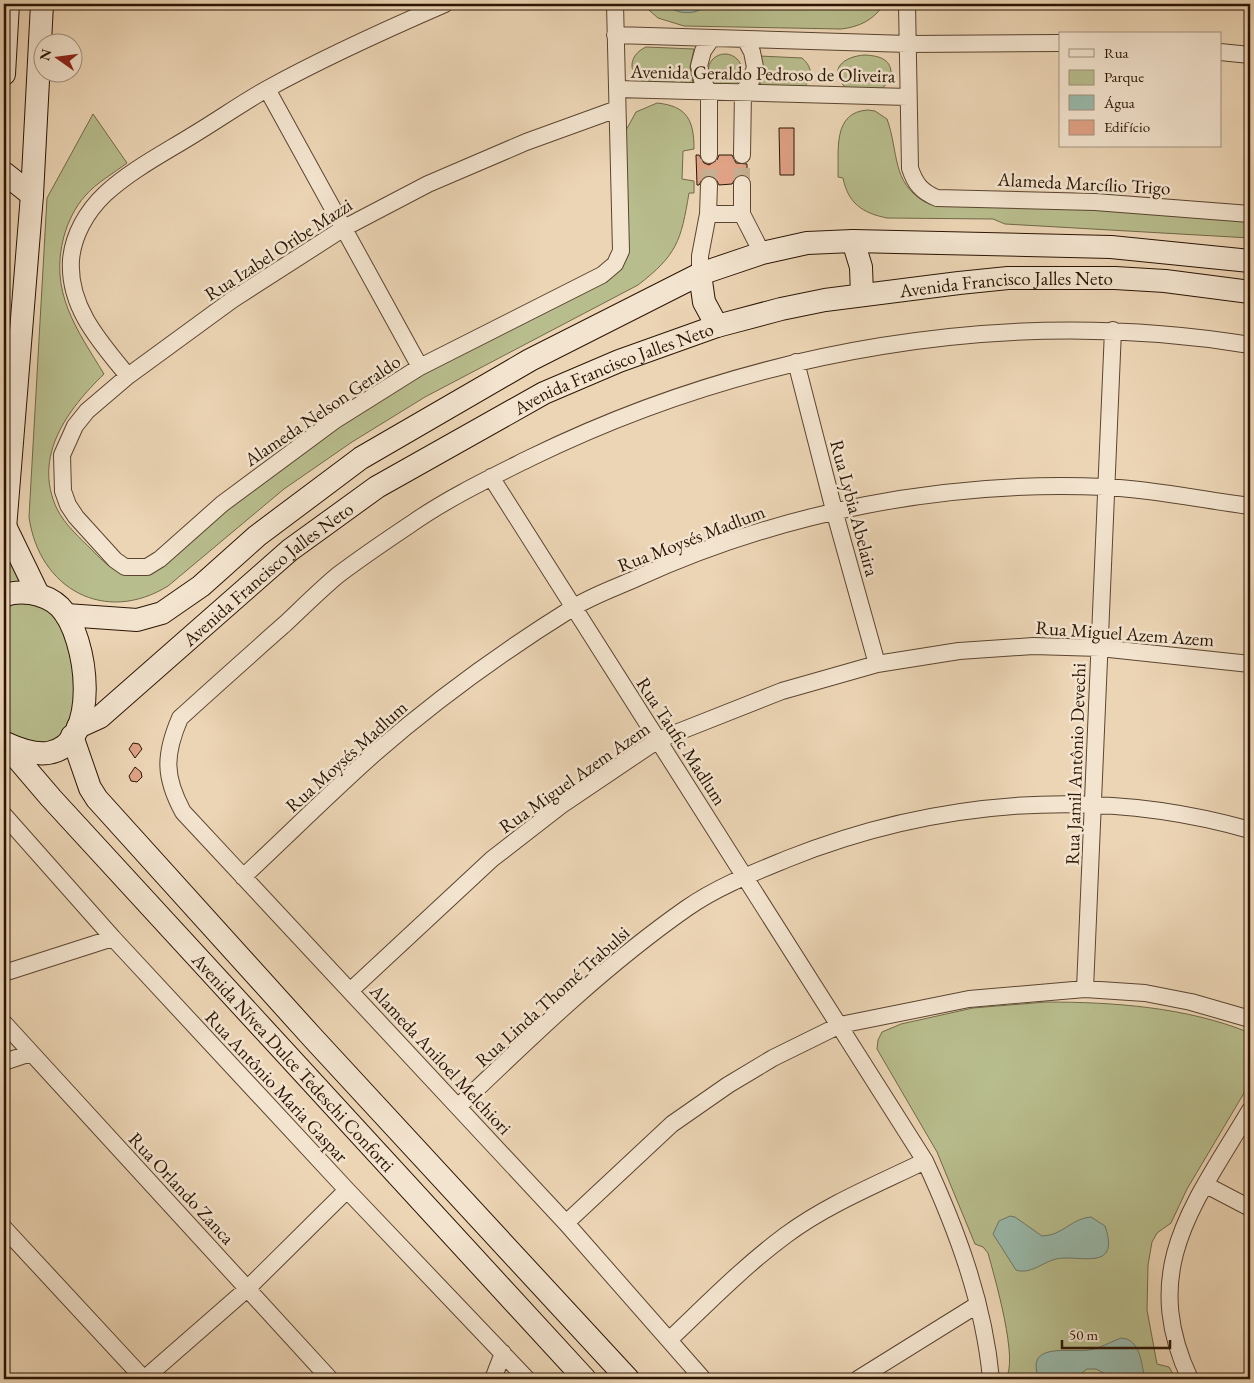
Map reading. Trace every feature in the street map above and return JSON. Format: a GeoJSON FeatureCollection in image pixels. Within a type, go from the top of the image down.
{"type":"FeatureCollection","features":[{"type":"Feature","properties":{"kind":"street"},"geometry":{"type":"LineString","coordinates":[[4,74],[8,4]]}},
{"type":"Feature","properties":{"kind":"street"},"geometry":{"type":"LineString","coordinates":[[38,594],[5,535],[32,195],[42,4]]}},
{"type":"Feature","properties":{"kind":"street"},"geometry":{"type":"LineString","coordinates":[[128,376],[93,334],[77,304],[71,277],[71,258],[80,227],[105,194],[131,174],[267,89],[344,49],[445,4]]}},
{"type":"Feature","properties":{"kind":"street"},"geometry":{"type":"LineString","coordinates":[[616,4],[617,109]]}},
{"type":"Feature","properties":{"kind":"street"},"geometry":{"type":"LineString","coordinates":[[907,4],[908,96]]}},
{"type":"Feature","properties":{"kind":"street","name":"Avenida Geraldo Pedroso de Oliveira"},"geometry":{"type":"LineString","coordinates":[[616,35],[908,44],[1059,43]]}},
{"type":"Feature","properties":{"kind":"street"},"geometry":{"type":"LineString","coordinates":[[709,155],[710,92],[702,80],[699,66],[703,51],[712,38]]}},
{"type":"Feature","properties":{"kind":"street"},"geometry":{"type":"LineString","coordinates":[[742,155],[743,92],[752,81],[754,67],[752,52],[745,39]]}},
{"type":"Feature","properties":{"kind":"street"},"geometry":{"type":"LineString","coordinates":[[1222,52],[1250,55]]}},
{"type":"Feature","properties":{"kind":"street"},"geometry":{"type":"LineString","coordinates":[[267,89],[420,367]]}},
{"type":"Feature","properties":{"kind":"street","name":"Avenida Geraldo Pedroso de Oliveira"},"geometry":{"type":"LineString","coordinates":[[617,89],[908,96]]}},
{"type":"Feature","properties":{"kind":"street","name":"Alameda Marcílio Trigo"},"geometry":{"type":"LineString","coordinates":[[908,96],[910,168],[919,187],[925,193],[937,198],[1095,202],[1250,214]]}},
{"type":"Feature","properties":{"kind":"street","name":"Rua Izabel Oribe Mazzi"},"geometry":{"type":"LineString","coordinates":[[76,517],[63,491],[62,455],[68,438],[87,411],[128,376],[232,300],[344,228],[437,180],[526,142],[617,109]]}},
{"type":"Feature","properties":{"kind":"street","name":"Alameda Nelson Geraldo"},"geometry":{"type":"LineString","coordinates":[[76,517],[115,560],[125,567],[147,567],[160,559],[222,504],[334,421],[420,367],[602,275],[615,264],[621,251],[617,109]]}},
{"type":"Feature","properties":{"kind":"street"},"geometry":{"type":"LineString","coordinates":[[4,173],[32,195]]}},
{"type":"Feature","properties":{"kind":"street"},"geometry":{"type":"LineString","coordinates":[[742,184],[742,214],[762,253]]}},
{"type":"Feature","properties":{"kind":"street"},"geometry":{"type":"LineString","coordinates":[[709,185],[708,214],[700,256],[700,274],[704,302],[717,326]]}},
{"type":"Feature","properties":{"kind":"street"},"geometry":{"type":"LineString","coordinates":[[708,214],[742,214]]}},
{"type":"Feature","properties":{"kind":"street"},"geometry":{"type":"LineString","coordinates":[[853,241],[861,267],[862,295]]}},
{"type":"Feature","properties":{"kind":"street","name":"Avenida Francisco Jalles Neto"},"geometry":{"type":"LineString","coordinates":[[66,615],[138,620],[162,613],[201,586],[257,536],[361,458],[530,360],[700,274],[762,253],[807,243],[853,241],[1111,247],[1250,261]]}},
{"type":"Feature","properties":{"kind":"street","name":"Avenida Francisco Jalles Neto"},"geometry":{"type":"LineString","coordinates":[[4,743],[22,750],[50,753],[60,749],[75,731],[100,717],[290,550],[377,487],[544,393],[620,361],[717,326],[780,309],[862,295],[959,283],[1053,278],[1165,281],[1250,292]]}},
{"type":"Feature","properties":{"kind":"street","name":"Alameda Aniloel Melchiori"},"geometry":{"type":"LineString","coordinates":[[704,1379],[566,1223],[183,812],[168,777],[168,758],[172,737],[180,718],[338,576],[414,522],[491,477],[576,436],[647,406],[796,362],[869,348],[939,339],[1018,332],[1113,330],[1209,338],[1250,345]]}},
{"type":"Feature","properties":{"kind":"street","name":"Rua Jamil Antônio Devechi"},"geometry":{"type":"LineString","coordinates":[[1084,989],[1113,330]]}},
{"type":"Feature","properties":{"kind":"street","name":"Rua Lybia Abelaira"},"geometry":{"type":"LineString","coordinates":[[796,362],[834,510],[877,664]]}},
{"type":"Feature","properties":{"kind":"street","name":"Rua Taufic Madlum"},"geometry":{"type":"LineString","coordinates":[[491,477],[925,1161],[948,1214],[978,1305],[989,1358],[991,1379]]}},
{"type":"Feature","properties":{"kind":"street","name":"Rua Moysés Madlum"},"geometry":{"type":"LineString","coordinates":[[243,877],[376,753],[468,678],[573,607],[668,564],[763,530],[834,510],[939,494],[1020,487],[1106,487],[1250,506]]}},
{"type":"Feature","properties":{"kind":"street"},"geometry":{"type":"LineString","coordinates":[[4,596],[17,593],[38,594],[52,600],[66,615],[81,649],[85,673],[84,700],[75,731]]}},
{"type":"Feature","properties":{"kind":"street","name":"Rua Miguel Azem Azem"},"geometry":{"type":"LineString","coordinates":[[350,991],[492,859],[563,804],[658,740],[782,691],[877,664],[959,651],[1032,646],[1100,648],[1250,664]]}},
{"type":"Feature","properties":{"kind":"street","name":"Avenida Nívea Dulce Tedeschi Conforti"},"geometry":{"type":"LineString","coordinates":[[75,731],[90,788],[97,799],[313,1038],[628,1379]]}},
{"type":"Feature","properties":{"kind":"street","name":"Avenida Nívea Dulce Tedeschi Conforti"},"geometry":{"type":"LineString","coordinates":[[4,743],[51,798],[335,1110],[585,1379]]}},
{"type":"Feature","properties":{"kind":"street","name":"Rua Linda Thomé Trabulsi"},"geometry":{"type":"LineString","coordinates":[[458,1107],[563,1007],[626,954],[689,907],[745,876],[823,845],[899,824],[971,810],[1031,804],[1093,804],[1151,810],[1222,822],[1250,830]]}},
{"type":"Feature","properties":{"kind":"street","name":"Rua Antônio Maria Gaspar"},"geometry":{"type":"LineString","coordinates":[[4,815],[113,938],[347,1190],[527,1379]]}},
{"type":"Feature","properties":{"kind":"street"},"geometry":{"type":"LineString","coordinates":[[4,973],[113,938]]}},
{"type":"Feature","properties":{"kind":"street"},"geometry":{"type":"LineString","coordinates":[[566,1223],[672,1124],[743,1076],[840,1025],[969,998],[1084,989],[1144,994],[1191,1002],[1250,1019]]}},
{"type":"Feature","properties":{"kind":"street","name":"Rua Orlando Zanca"},"geometry":{"type":"LineString","coordinates":[[4,1023],[330,1379]]}},
{"type":"Feature","properties":{"kind":"street"},"geometry":{"type":"LineString","coordinates":[[4,1062],[31,1053]]}},
{"type":"Feature","properties":{"kind":"street"},"geometry":{"type":"LineString","coordinates":[[1190,1379],[1178,1354],[1171,1322],[1168,1289],[1173,1256],[1182,1230],[1250,1110]]}},
{"type":"Feature","properties":{"kind":"street"},"geometry":{"type":"LineString","coordinates":[[669,1340],[731,1281],[787,1234],[843,1201],[925,1161]]}},
{"type":"Feature","properties":{"kind":"street"},"geometry":{"type":"LineString","coordinates":[[1206,1185],[1250,1208]]}},
{"type":"Feature","properties":{"kind":"street"},"geometry":{"type":"LineString","coordinates":[[4,1228],[144,1379],[247,1289],[347,1190]]}},
{"type":"Feature","properties":{"kind":"street"},"geometry":{"type":"LineString","coordinates":[[858,1379],[978,1305]]}},
{"type":"Feature","properties":{"kind":"street"},"geometry":{"type":"LineString","coordinates":[[493,1379],[503,1352]]}},
{"type":"Feature","properties":{"kind":"green space"},"geometry":{"type":"Polygon","coordinates":[[[642,4],[884,4],[866,22],[854,27],[841,29],[684,26],[658,18],[642,4]]]}},
{"type":"Feature","properties":{"kind":"green space"},"geometry":{"type":"Polygon","coordinates":[[[646,47],[694,49],[690,67],[693,83],[645,82],[639,79],[633,70],[633,60],[646,47]]]}},
{"type":"Feature","properties":{"kind":"green space"},"geometry":{"type":"Polygon","coordinates":[[[725,54],[732,55],[737,59],[741,64],[741,78],[737,83],[732,87],[725,88],[718,87],[713,83],[709,78],[708,71],[709,64],[713,59],[718,55],[725,54]]]}},
{"type":"Feature","properties":{"kind":"green space"},"geometry":{"type":"Polygon","coordinates":[[[865,55],[876,56],[888,63],[891,78],[882,89],[846,88],[838,75],[840,65],[851,58],[865,55]]]}},
{"type":"Feature","properties":{"kind":"green space"},"geometry":{"type":"Polygon","coordinates":[[[759,56],[802,58],[810,69],[809,81],[803,88],[759,90],[763,72],[759,56]]]}},
{"type":"Feature","properties":{"kind":"green space"},"geometry":{"type":"Polygon","coordinates":[[[657,103],[675,107],[682,111],[690,122],[694,149],[683,151],[682,179],[694,181],[694,193],[689,193],[680,235],[675,246],[661,265],[638,285],[425,397],[352,442],[284,489],[168,586],[144,597],[121,602],[99,600],[79,593],[61,581],[46,564],[35,542],[29,517],[47,198],[93,114],[127,163],[94,187],[81,200],[75,210],[64,236],[60,256],[60,275],[68,309],[75,325],[104,374],[78,402],[58,435],[51,452],[49,470],[50,489],[57,509],[64,520],[98,556],[109,566],[121,572],[136,574],[144,573],[288,461],[372,404],[441,362],[619,268],[625,132],[636,112],[657,103]]]}},
{"type":"Feature","properties":{"kind":"green space"},"geometry":{"type":"Polygon","coordinates":[[[875,111],[887,119],[901,176],[914,194],[925,202],[1095,209],[1250,221],[1250,238],[1005,224],[993,219],[887,218],[878,216],[858,206],[848,194],[843,178],[838,177],[838,145],[843,125],[856,112],[875,111]]]}},
{"type":"Feature","properties":{"kind":"green space"},"geometry":{"type":"Polygon","coordinates":[[[8,547],[29,590],[5,592],[8,547]]]}},
{"type":"Feature","properties":{"kind":"green space"},"geometry":{"type":"Polygon","coordinates":[[[27,598],[62,618],[79,699],[58,745],[4,737],[4,602],[27,598]]]}},
{"type":"Feature","properties":{"kind":"green space"},"geometry":{"type":"Polygon","coordinates":[[[1046,1002],[1097,1003],[1150,1008],[1201,1017],[1250,1033],[1250,1083],[1187,1189],[1171,1223],[1157,1233],[1152,1242],[1148,1265],[1147,1310],[1157,1364],[1169,1367],[1176,1379],[1005,1379],[1009,1370],[1008,1338],[988,1253],[983,1247],[975,1244],[937,1152],[877,1049],[878,1040],[882,1032],[901,1024],[973,1008],[1046,1002]]]}},
{"type":"Feature","properties":{"kind":"water"},"geometry":{"type":"Polygon","coordinates":[[[664,4],[707,4],[697,11],[686,13],[674,10],[664,4]]]}},
{"type":"Feature","properties":{"kind":"water"},"geometry":{"type":"Polygon","coordinates":[[[1010,1216],[1015,1217],[1042,1236],[1055,1233],[1078,1220],[1091,1217],[1105,1226],[1108,1241],[1107,1250],[1103,1256],[1095,1258],[1056,1259],[1031,1270],[1016,1270],[993,1234],[999,1221],[1010,1216]]]}},
{"type":"Feature","properties":{"kind":"water"},"geometry":{"type":"Polygon","coordinates":[[[1121,1338],[1128,1339],[1136,1347],[1145,1379],[1115,1379],[1096,1369],[1087,1369],[1074,1379],[1039,1379],[1036,1367],[1038,1359],[1043,1354],[1061,1350],[1089,1350],[1121,1338]]]}},
{"type":"Feature","properties":{"kind":"building"},"geometry":{"type":"Polygon","coordinates":[[[779,128],[794,128],[794,175],[780,175],[779,128]]]}},
{"type":"Feature","properties":{"kind":"building"},"geometry":{"type":"Polygon","coordinates":[[[696,155],[699,155],[704,163],[709,165],[717,160],[719,155],[732,155],[736,163],[747,164],[747,175],[737,176],[732,184],[719,185],[715,177],[704,176],[699,185],[697,185],[696,155]]]}},
{"type":"Feature","properties":{"kind":"building"},"geometry":{"type":"Polygon","coordinates":[[[133,743],[139,744],[142,749],[135,758],[129,749],[133,743]]]}},
{"type":"Feature","properties":{"kind":"building"},"geometry":{"type":"Polygon","coordinates":[[[135,767],[141,772],[142,777],[137,782],[131,781],[129,776],[135,767]]]}},
{"type":"Feature","properties":{"kind":"tunnel"},"geometry":{"type":"LineString","coordinates":[[709,155],[709,185]]}},
{"type":"Feature","properties":{"kind":"tunnel"},"geometry":{"type":"LineString","coordinates":[[742,155],[742,184]]}}]}
